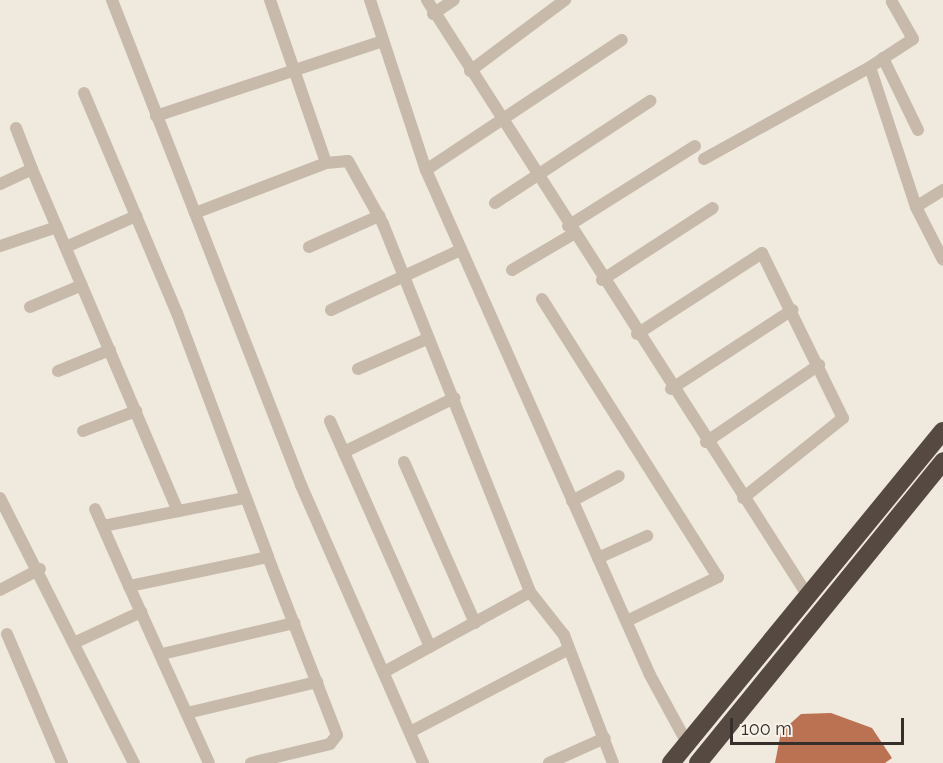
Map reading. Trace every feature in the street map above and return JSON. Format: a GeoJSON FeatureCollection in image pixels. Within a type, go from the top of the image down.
{"type":"FeatureCollection","features":[{"type":"Feature","properties":{"kind":"highway"},"geometry":{"type":"LineString","coordinates":[[671,763],[943,431]]}},
{"type":"Feature","properties":{"kind":"highway"},"geometry":{"type":"LineString","coordinates":[[698,763],[943,461]]}},
{"type":"Feature","properties":{"kind":"street"},"geometry":{"type":"LineString","coordinates":[[112,0],[301,485],[423,763]]}},
{"type":"Feature","properties":{"kind":"street"},"geometry":{"type":"LineString","coordinates":[[270,0],[326,163]]}},
{"type":"Feature","properties":{"kind":"street"},"geometry":{"type":"LineString","coordinates":[[370,0],[426,170],[460,250],[627,621],[687,741]]}},
{"type":"Feature","properties":{"kind":"street"},"geometry":{"type":"LineString","coordinates":[[427,0],[671,389],[808,596]]}},
{"type":"Feature","properties":{"kind":"street"},"geometry":{"type":"LineString","coordinates":[[434,14],[454,0]]}},
{"type":"Feature","properties":{"kind":"street"},"geometry":{"type":"LineString","coordinates":[[470,71],[565,0]]}},
{"type":"Feature","properties":{"kind":"street"},"geometry":{"type":"LineString","coordinates":[[704,159],[870,66],[913,39],[892,2]]}},
{"type":"Feature","properties":{"kind":"street"},"geometry":{"type":"LineString","coordinates":[[156,116],[383,40]]}},
{"type":"Feature","properties":{"kind":"street"},"geometry":{"type":"LineString","coordinates":[[426,170],[502,122],[622,40]]}},
{"type":"Feature","properties":{"kind":"street"},"geometry":{"type":"LineString","coordinates":[[883,58],[918,130]]}},
{"type":"Feature","properties":{"kind":"street"},"geometry":{"type":"LineString","coordinates":[[870,66],[916,207],[943,260]]}},
{"type":"Feature","properties":{"kind":"street"},"geometry":{"type":"LineString","coordinates":[[84,93],[136,216],[337,729],[335,740],[251,763]]}},
{"type":"Feature","properties":{"kind":"street"},"geometry":{"type":"LineString","coordinates":[[495,203],[650,101]]}},
{"type":"Feature","properties":{"kind":"street"},"geometry":{"type":"LineString","coordinates":[[16,128],[178,511]]}},
{"type":"Feature","properties":{"kind":"street"},"geometry":{"type":"LineString","coordinates":[[512,270],[694,146]]}},
{"type":"Feature","properties":{"kind":"street"},"geometry":{"type":"LineString","coordinates":[[195,213],[326,163],[348,161],[379,216],[405,277],[530,592],[569,649],[613,763]]}},
{"type":"Feature","properties":{"kind":"street"},"geometry":{"type":"LineString","coordinates":[[0,184],[32,169]]}},
{"type":"Feature","properties":{"kind":"street"},"geometry":{"type":"LineString","coordinates":[[916,207],[943,190]]}},
{"type":"Feature","properties":{"kind":"street"},"geometry":{"type":"LineString","coordinates":[[602,280],[713,208]]}},
{"type":"Feature","properties":{"kind":"street"},"geometry":{"type":"LineString","coordinates":[[66,247],[136,216]]}},
{"type":"Feature","properties":{"kind":"street"},"geometry":{"type":"LineString","coordinates":[[309,247],[379,216]]}},
{"type":"Feature","properties":{"kind":"street"},"geometry":{"type":"LineString","coordinates":[[0,246],[57,227]]}},
{"type":"Feature","properties":{"kind":"street"},"geometry":{"type":"LineString","coordinates":[[331,310],[460,250]]}},
{"type":"Feature","properties":{"kind":"street"},"geometry":{"type":"LineString","coordinates":[[637,334],[762,253],[792,310],[843,418],[840,426],[743,498]]}},
{"type":"Feature","properties":{"kind":"street"},"geometry":{"type":"LineString","coordinates":[[30,307],[82,285]]}},
{"type":"Feature","properties":{"kind":"street"},"geometry":{"type":"LineString","coordinates":[[542,299],[718,577],[627,621]]}},
{"type":"Feature","properties":{"kind":"street"},"geometry":{"type":"LineString","coordinates":[[671,389],[792,310]]}},
{"type":"Feature","properties":{"kind":"street"},"geometry":{"type":"LineString","coordinates":[[358,369],[429,338]]}},
{"type":"Feature","properties":{"kind":"street"},"geometry":{"type":"LineString","coordinates":[[58,371],[110,350]]}},
{"type":"Feature","properties":{"kind":"street"},"geometry":{"type":"LineString","coordinates":[[706,442],[819,365]]}},
{"type":"Feature","properties":{"kind":"street"},"geometry":{"type":"LineString","coordinates":[[344,452],[454,398]]}},
{"type":"Feature","properties":{"kind":"street"},"geometry":{"type":"LineString","coordinates":[[83,431],[136,411]]}},
{"type":"Feature","properties":{"kind":"street"},"geometry":{"type":"LineString","coordinates":[[330,421],[430,647]]}},
{"type":"Feature","properties":{"kind":"street"},"geometry":{"type":"LineString","coordinates":[[404,462],[475,623]]}},
{"type":"Feature","properties":{"kind":"street"},"geometry":{"type":"LineString","coordinates":[[572,501],[619,476]]}},
{"type":"Feature","properties":{"kind":"street"},"geometry":{"type":"LineString","coordinates":[[0,498],[40,569],[134,763]]}},
{"type":"Feature","properties":{"kind":"street"},"geometry":{"type":"LineString","coordinates":[[103,526],[245,498]]}},
{"type":"Feature","properties":{"kind":"street"},"geometry":{"type":"LineString","coordinates":[[95,509],[162,654],[208,763]]}},
{"type":"Feature","properties":{"kind":"street"},"geometry":{"type":"LineString","coordinates":[[598,558],[647,536]]}},
{"type":"Feature","properties":{"kind":"street"},"geometry":{"type":"LineString","coordinates":[[129,586],[268,557]]}},
{"type":"Feature","properties":{"kind":"street"},"geometry":{"type":"LineString","coordinates":[[0,590],[40,569]]}},
{"type":"Feature","properties":{"kind":"street"},"geometry":{"type":"LineString","coordinates":[[384,672],[530,592]]}},
{"type":"Feature","properties":{"kind":"street"},"geometry":{"type":"LineString","coordinates":[[76,642],[141,612]]}},
{"type":"Feature","properties":{"kind":"street"},"geometry":{"type":"LineString","coordinates":[[162,654],[294,624]]}},
{"type":"Feature","properties":{"kind":"street"},"geometry":{"type":"LineString","coordinates":[[7,634],[62,763]]}},
{"type":"Feature","properties":{"kind":"street"},"geometry":{"type":"LineString","coordinates":[[410,732],[569,649]]}},
{"type":"Feature","properties":{"kind":"street"},"geometry":{"type":"LineString","coordinates":[[187,713],[317,682]]}},
{"type":"Feature","properties":{"kind":"street"},"geometry":{"type":"LineString","coordinates":[[549,763],[605,738]]}},
{"type":"Feature","properties":{"kind":"building"},"geometry":{"type":"Polygon","coordinates":[[[831,713],[872,728],[892,758],[885,763],[775,763],[781,732],[801,714],[831,713]]]}}]}
